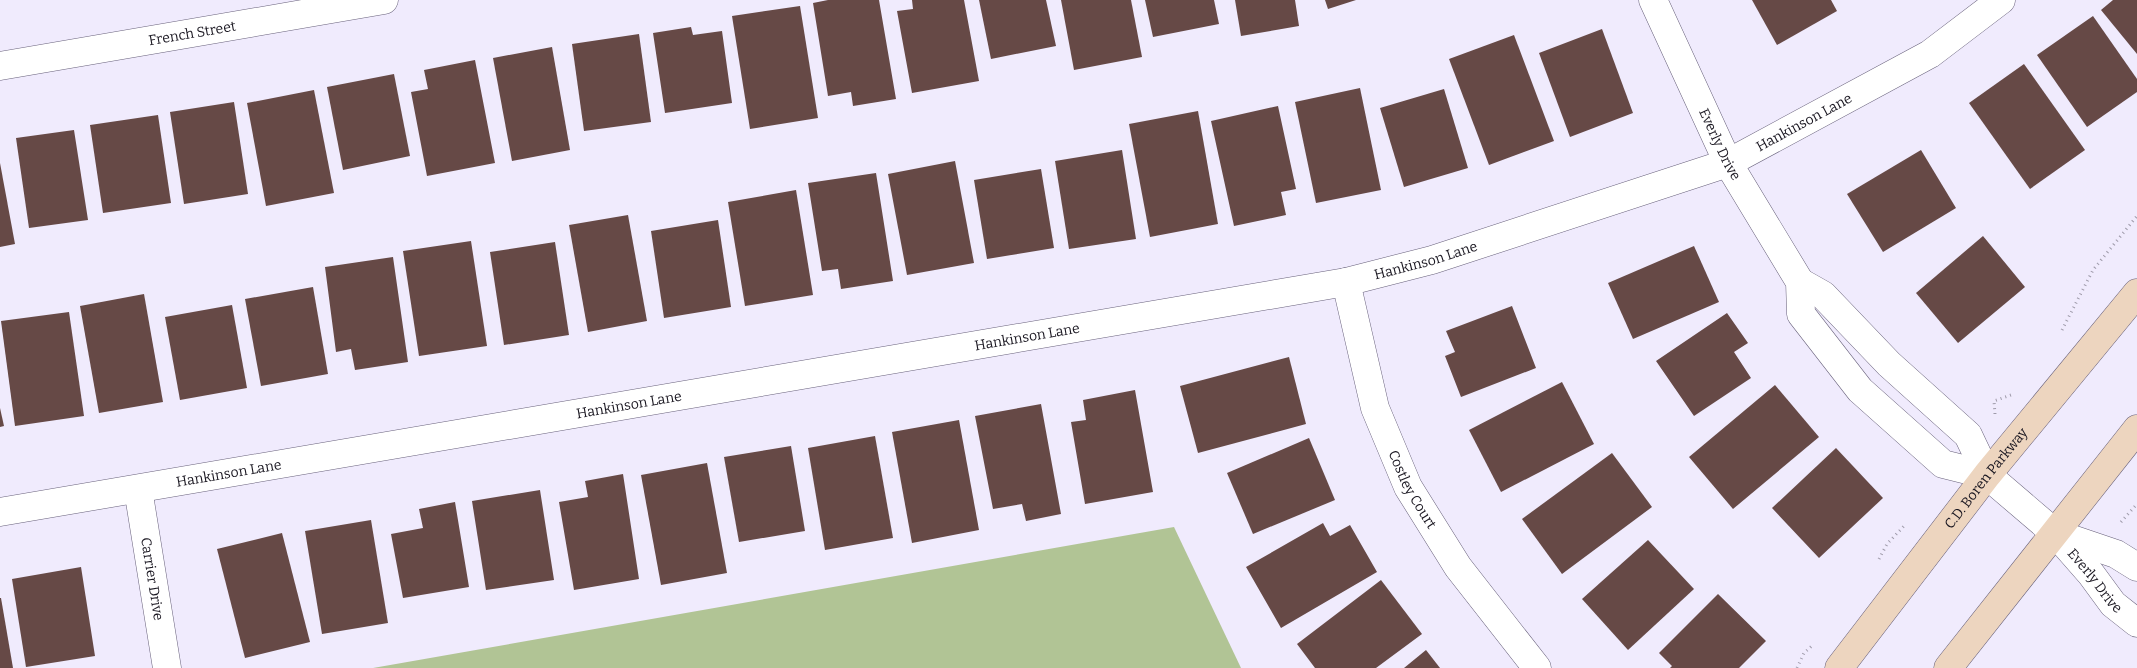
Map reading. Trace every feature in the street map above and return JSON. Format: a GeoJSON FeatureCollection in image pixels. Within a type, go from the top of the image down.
{"type":"FeatureCollection","features":[{"type":"Feature","properties":{"kind":"street","name":"French Street"},"geometry":{"type":"LineString","coordinates":[[0,66],[384,0]]}},
{"type":"Feature","properties":{"kind":"street","name":"Everly Drive"},"geometry":{"type":"LineString","coordinates":[[1653,0],[1728,163],[1800,282],[1801,314],[1860,390],[1943,464],[1987,476],[2056,534],[2091,574],[2113,604],[2137,623]]}},
{"type":"Feature","properties":{"kind":"street","name":"Hankinson Lane"},"geometry":{"type":"LineString","coordinates":[[0,512],[1346,282],[1432,260],[1728,163],[1930,54],[2001,0]]}},
{"type":"Feature","properties":{"kind":"street","name":"Costley Court"},"geometry":{"type":"LineString","coordinates":[[1346,282],[1375,408],[1408,486],[1458,567],[1537,668]]}},
{"type":"Feature","properties":{"kind":"street","name":"Everly Drive"},"geometry":{"type":"LineString","coordinates":[[1800,282],[1824,295],[1889,364],[1968,435],[1987,476]]}},
{"type":"Feature","properties":{"kind":"street","name":"C.D. Boren Parkway"},"geometry":{"type":"LineString","coordinates":[[1839,668],[1987,476],[2137,293]]}},
{"type":"Feature","properties":{"kind":"street"},"geometry":{"type":"LineString","coordinates":[[1948,668],[2137,430]]}},
{"type":"Feature","properties":{"kind":"street","name":"Carrier Drive"},"geometry":{"type":"LineString","coordinates":[[138,489],[167,668]]}},
{"type":"Feature","properties":{"kind":"street","name":"Everly Drive"},"geometry":{"type":"LineString","coordinates":[[2056,534],[2116,554],[2137,567]]}},
{"type":"Feature","properties":{"kind":"green space"},"geometry":{"type":"Polygon","coordinates":[[[1174,527],[1241,668],[373,668],[1174,527]]]}},
{"type":"Feature","properties":{"kind":"building"},"geometry":{"type":"Polygon","coordinates":[[[828,0],[879,0],[896,99],[853,106],[851,92],[828,96],[813,3],[828,0]]]}},
{"type":"Feature","properties":{"kind":"building"},"geometry":{"type":"Polygon","coordinates":[[[912,0],[964,0],[979,81],[912,93],[897,11],[913,9],[912,0]]]}},
{"type":"Feature","properties":{"kind":"building"},"geometry":{"type":"Polygon","coordinates":[[[979,0],[1046,0],[1056,46],[991,59],[979,0]]]}},
{"type":"Feature","properties":{"kind":"building"},"geometry":{"type":"Polygon","coordinates":[[[1061,0],[1131,0],[1142,57],[1074,70],[1061,0]]]}},
{"type":"Feature","properties":{"kind":"building"},"geometry":{"type":"Polygon","coordinates":[[[1145,0],[1214,0],[1219,24],[1153,37],[1145,0]]]}},
{"type":"Feature","properties":{"kind":"building"},"geometry":{"type":"Polygon","coordinates":[[[1235,0],[1295,0],[1299,26],[1241,36],[1235,0]]]}},
{"type":"Feature","properties":{"kind":"building"},"geometry":{"type":"Polygon","coordinates":[[[1325,0],[1356,0],[1328,9],[1325,0]]]}},
{"type":"Feature","properties":{"kind":"building"},"geometry":{"type":"Polygon","coordinates":[[[1752,0],[1831,0],[1837,11],[1777,45],[1752,0]]]}},
{"type":"Feature","properties":{"kind":"building"},"geometry":{"type":"Polygon","coordinates":[[[2113,0],[2137,0],[2137,54],[2101,10],[2113,0]]]}},
{"type":"Feature","properties":{"kind":"building"},"geometry":{"type":"Polygon","coordinates":[[[800,6],[818,118],[750,129],[732,16],[800,6]]]}},
{"type":"Feature","properties":{"kind":"building"},"geometry":{"type":"Polygon","coordinates":[[[2093,16],[2137,79],[2137,92],[2087,127],[2037,55],[2093,16]]]}},
{"type":"Feature","properties":{"kind":"building"},"geometry":{"type":"Polygon","coordinates":[[[691,27],[693,35],[722,31],[732,103],[665,113],[653,33],[691,27]]]}},
{"type":"Feature","properties":{"kind":"building"},"geometry":{"type":"Polygon","coordinates":[[[1602,29],[1633,113],[1570,137],[1539,53],[1602,29]]]}},
{"type":"Feature","properties":{"kind":"building"},"geometry":{"type":"Polygon","coordinates":[[[639,34],[651,122],[584,131],[572,44],[639,34]]]}},
{"type":"Feature","properties":{"kind":"building"},"geometry":{"type":"Polygon","coordinates":[[[1514,35],[1554,141],[1489,165],[1449,59],[1514,35]]]}},
{"type":"Feature","properties":{"kind":"building"},"geometry":{"type":"Polygon","coordinates":[[[552,47],[570,150],[512,161],[493,58],[552,47]]]}},
{"type":"Feature","properties":{"kind":"building"},"geometry":{"type":"Polygon","coordinates":[[[475,60],[495,163],[427,176],[411,92],[428,89],[424,70],[475,60]]]}},
{"type":"Feature","properties":{"kind":"building"},"geometry":{"type":"Polygon","coordinates":[[[2024,64],[2085,150],[2030,189],[1969,103],[2024,64]]]}},
{"type":"Feature","properties":{"kind":"building"},"geometry":{"type":"Polygon","coordinates":[[[394,74],[410,156],[343,170],[327,87],[394,74]]]}},
{"type":"Feature","properties":{"kind":"building"},"geometry":{"type":"Polygon","coordinates":[[[1360,88],[1381,190],[1316,203],[1295,102],[1360,88]]]}},
{"type":"Feature","properties":{"kind":"building"},"geometry":{"type":"Polygon","coordinates":[[[1444,89],[1468,168],[1404,187],[1380,108],[1444,89]]]}},
{"type":"Feature","properties":{"kind":"building"},"geometry":{"type":"Polygon","coordinates":[[[314,90],[334,193],[266,206],[247,103],[314,90]]]}},
{"type":"Feature","properties":{"kind":"building"},"geometry":{"type":"Polygon","coordinates":[[[234,102],[248,194],[184,204],[170,112],[234,102]]]}},
{"type":"Feature","properties":{"kind":"building"},"geometry":{"type":"Polygon","coordinates":[[[1278,106],[1296,189],[1281,192],[1286,215],[1234,226],[1211,121],[1278,106]]]}},
{"type":"Feature","properties":{"kind":"building"},"geometry":{"type":"Polygon","coordinates":[[[1198,111],[1218,224],[1150,237],[1129,124],[1198,111]]]}},
{"type":"Feature","properties":{"kind":"building"},"geometry":{"type":"Polygon","coordinates":[[[158,115],[171,203],[103,213],[90,125],[158,115]]]}},
{"type":"Feature","properties":{"kind":"building"},"geometry":{"type":"Polygon","coordinates":[[[74,130],[88,220],[29,228],[16,138],[74,130]]]}},
{"type":"Feature","properties":{"kind":"building"},"geometry":{"type":"Polygon","coordinates":[[[1122,150],[1136,239],[1069,249],[1055,161],[1122,150]]]}},
{"type":"Feature","properties":{"kind":"building"},"geometry":{"type":"Polygon","coordinates":[[[1921,150],[1956,208],[1883,252],[1847,194],[1921,150]]]}},
{"type":"Feature","properties":{"kind":"building"},"geometry":{"type":"Polygon","coordinates":[[[955,161],[974,263],[907,275],[888,174],[955,161]]]}},
{"type":"Feature","properties":{"kind":"building"},"geometry":{"type":"Polygon","coordinates":[[[0,163],[15,244],[0,247],[0,163]]]}},
{"type":"Feature","properties":{"kind":"building"},"geometry":{"type":"Polygon","coordinates":[[[1041,169],[1054,248],[987,259],[974,180],[1041,169]]]}},
{"type":"Feature","properties":{"kind":"building"},"geometry":{"type":"Polygon","coordinates":[[[876,173],[893,281],[841,289],[838,269],[822,271],[808,183],[876,173]]]}},
{"type":"Feature","properties":{"kind":"building"},"geometry":{"type":"Polygon","coordinates":[[[796,190],[813,295],[745,306],[728,202],[796,190]]]}},
{"type":"Feature","properties":{"kind":"building"},"geometry":{"type":"Polygon","coordinates":[[[628,215],[647,321],[588,332],[569,225],[628,215]]]}},
{"type":"Feature","properties":{"kind":"building"},"geometry":{"type":"Polygon","coordinates":[[[718,220],[731,307],[664,318],[651,231],[718,220]]]}},
{"type":"Feature","properties":{"kind":"building"},"geometry":{"type":"Polygon","coordinates":[[[1983,236],[2025,287],[1958,343],[1916,293],[1983,236]]]}},
{"type":"Feature","properties":{"kind":"building"},"geometry":{"type":"Polygon","coordinates":[[[471,241],[487,346],[419,356],[403,251],[471,241]]]}},
{"type":"Feature","properties":{"kind":"building"},"geometry":{"type":"Polygon","coordinates":[[[555,242],[569,335],[504,345],[490,252],[555,242]]]}},
{"type":"Feature","properties":{"kind":"building"},"geometry":{"type":"Polygon","coordinates":[[[1694,246],[1719,302],[1633,339],[1608,283],[1694,246]]]}},
{"type":"Feature","properties":{"kind":"building"},"geometry":{"type":"Polygon","coordinates":[[[393,257],[408,362],[355,370],[351,349],[336,352],[325,267],[393,257]]]}},
{"type":"Feature","properties":{"kind":"building"},"geometry":{"type":"Polygon","coordinates":[[[313,287],[328,374],[261,386],[245,299],[313,287]]]}},
{"type":"Feature","properties":{"kind":"building"},"geometry":{"type":"Polygon","coordinates":[[[144,294],[163,402],[99,413],[80,306],[144,294]]]}},
{"type":"Feature","properties":{"kind":"building"},"geometry":{"type":"Polygon","coordinates":[[[232,305],[247,388],[180,400],[165,317],[232,305]]]}},
{"type":"Feature","properties":{"kind":"building"},"geometry":{"type":"Polygon","coordinates":[[[1512,306],[1536,368],[1461,397],[1445,356],[1455,352],[1446,331],[1512,306]]]}},
{"type":"Feature","properties":{"kind":"building"},"geometry":{"type":"Polygon","coordinates":[[[69,312],[84,416],[15,426],[1,321],[69,312]]]}},
{"type":"Feature","properties":{"kind":"building"},"geometry":{"type":"Polygon","coordinates":[[[1727,313],[1748,343],[1734,352],[1751,378],[1694,416],[1656,361],[1727,313]]]}},
{"type":"Feature","properties":{"kind":"building"},"geometry":{"type":"Polygon","coordinates":[[[1289,357],[1306,424],[1198,453],[1180,386],[1289,357]]]}},
{"type":"Feature","properties":{"kind":"building"},"geometry":{"type":"Polygon","coordinates":[[[1562,382],[1594,444],[1501,492],[1469,430],[1562,382]]]}},
{"type":"Feature","properties":{"kind":"building"},"geometry":{"type":"Polygon","coordinates":[[[1775,385],[1819,437],[1733,509],[1689,457],[1775,385]]]}},
{"type":"Feature","properties":{"kind":"building"},"geometry":{"type":"Polygon","coordinates":[[[1135,390],[1153,492],[1085,504],[1071,422],[1086,420],[1083,400],[1135,390]]]}},
{"type":"Feature","properties":{"kind":"building"},"geometry":{"type":"Polygon","coordinates":[[[1041,404],[1061,514],[1026,521],[1022,504],[993,509],[975,416],[1041,404]]]}},
{"type":"Feature","properties":{"kind":"building"},"geometry":{"type":"Polygon","coordinates":[[[0,408],[4,426],[0,427],[0,408]]]}},
{"type":"Feature","properties":{"kind":"building"},"geometry":{"type":"Polygon","coordinates":[[[959,420],[979,530],[912,543],[892,432],[959,420]]]}},
{"type":"Feature","properties":{"kind":"building"},"geometry":{"type":"Polygon","coordinates":[[[875,436],[893,538],[825,550],[808,448],[875,436]]]}},
{"type":"Feature","properties":{"kind":"building"},"geometry":{"type":"Polygon","coordinates":[[[1309,438],[1335,500],[1253,534],[1227,473],[1309,438]]]}},
{"type":"Feature","properties":{"kind":"building"},"geometry":{"type":"Polygon","coordinates":[[[791,446],[805,531],[739,542],[724,457],[791,446]]]}},
{"type":"Feature","properties":{"kind":"building"},"geometry":{"type":"Polygon","coordinates":[[[1836,448],[1883,498],[1819,558],[1772,508],[1836,448]]]}},
{"type":"Feature","properties":{"kind":"building"},"geometry":{"type":"Polygon","coordinates":[[[1612,453],[1652,507],[1562,574],[1522,519],[1612,453]]]}},
{"type":"Feature","properties":{"kind":"building"},"geometry":{"type":"Polygon","coordinates":[[[707,463],[727,573],[661,585],[641,475],[707,463]]]}},
{"type":"Feature","properties":{"kind":"building"},"geometry":{"type":"Polygon","coordinates":[[[623,474],[639,579],[574,590],[559,502],[588,497],[585,481],[623,474]]]}},
{"type":"Feature","properties":{"kind":"building"},"geometry":{"type":"Polygon","coordinates":[[[540,490],[554,580],[486,590],[472,501],[540,490]]]}},
{"type":"Feature","properties":{"kind":"building"},"geometry":{"type":"Polygon","coordinates":[[[455,502],[469,587],[403,598],[391,534],[423,528],[419,509],[455,502]]]}},
{"type":"Feature","properties":{"kind":"building"},"geometry":{"type":"Polygon","coordinates":[[[371,520],[388,623],[322,634],[305,531],[371,520]]]}},
{"type":"Feature","properties":{"kind":"building"},"geometry":{"type":"Polygon","coordinates":[[[1323,523],[1330,536],[1350,525],[1377,572],[1281,628],[1246,567],[1323,523]]]}},
{"type":"Feature","properties":{"kind":"building"},"geometry":{"type":"Polygon","coordinates":[[[282,533],[310,642],[245,658],[217,549],[282,533]]]}},
{"type":"Feature","properties":{"kind":"building"},"geometry":{"type":"Polygon","coordinates":[[[1648,540],[1694,589],[1628,650],[1582,599],[1648,540]]]}},
{"type":"Feature","properties":{"kind":"building"},"geometry":{"type":"Polygon","coordinates":[[[81,567],[95,656],[26,667],[12,579],[81,567]]]}},
{"type":"Feature","properties":{"kind":"building"},"geometry":{"type":"Polygon","coordinates":[[[1381,580],[1422,634],[1376,668],[1315,668],[1297,644],[1381,580]]]}},
{"type":"Feature","properties":{"kind":"building"},"geometry":{"type":"Polygon","coordinates":[[[1718,594],[1766,641],[1739,668],[1670,668],[1672,666],[1659,653],[1718,594]]]}},
{"type":"Feature","properties":{"kind":"building"},"geometry":{"type":"Polygon","coordinates":[[[1,598],[13,668],[0,668],[1,598]]]}},
{"type":"Feature","properties":{"kind":"building"},"geometry":{"type":"Polygon","coordinates":[[[1426,650],[1440,668],[1404,668],[1426,650]]]}}]}
